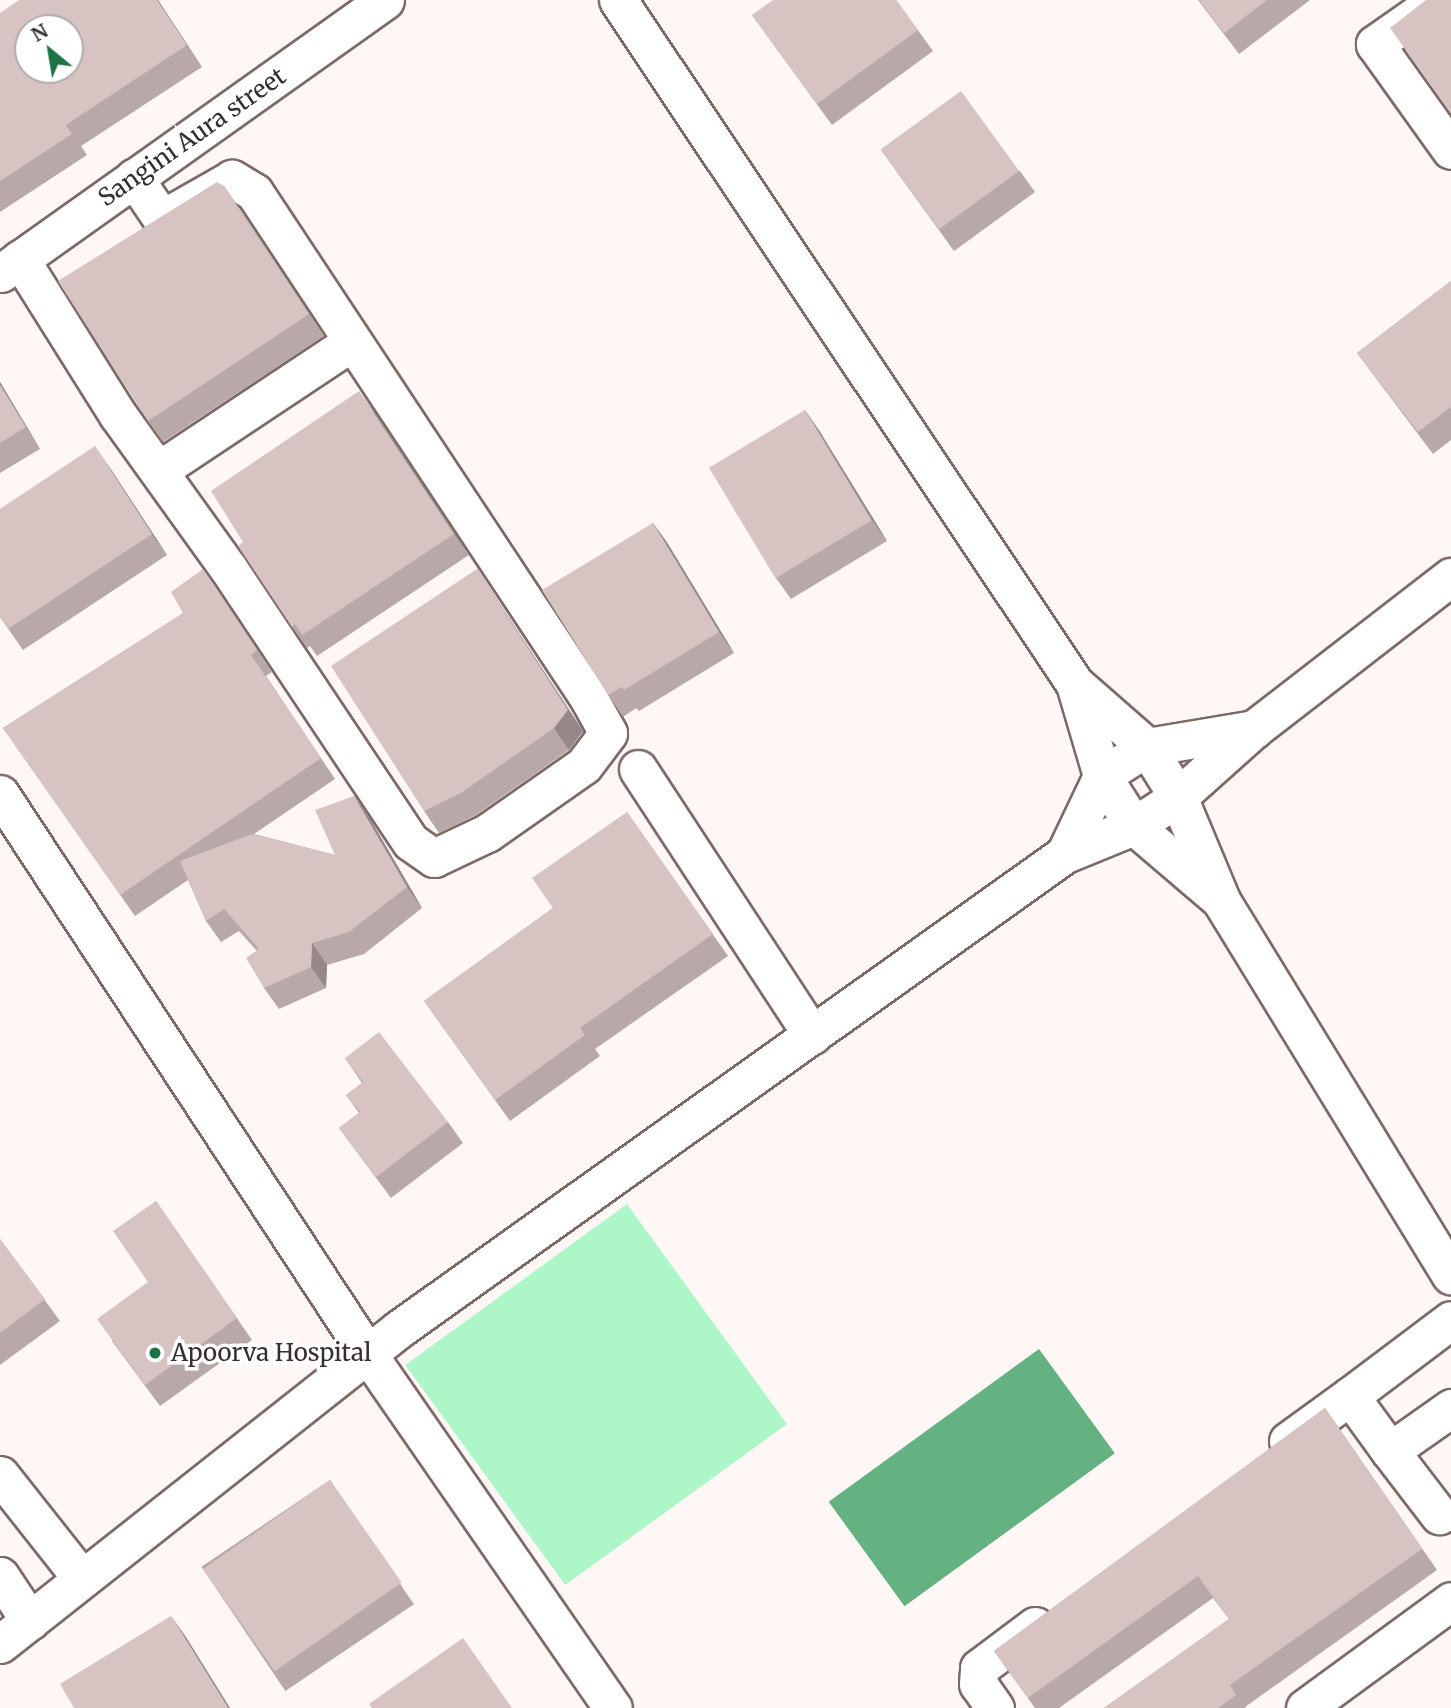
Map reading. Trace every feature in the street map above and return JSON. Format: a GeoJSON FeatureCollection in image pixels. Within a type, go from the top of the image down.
{"type":"FeatureCollection","features":[{"type":"Feature","properties":{"kind":"street","name":"Sangini Aura street"},"geometry":{"type":"LineString","coordinates":[[10,267],[385,0]]}},
{"type":"Feature","properties":{"kind":"street"},"geometry":{"type":"LineString","coordinates":[[618,0],[1075,684],[1147,747],[1178,797],[1222,902],[1451,1275]]}},
{"type":"Feature","properties":{"kind":"street"},"geometry":{"type":"LineString","coordinates":[[1438,0],[1375,44],[1451,150]]}},
{"type":"Feature","properties":{"kind":"street"},"geometry":{"type":"LineString","coordinates":[[134,178],[162,219]]}},
{"type":"Feature","properties":{"kind":"street"},"geometry":{"type":"LineString","coordinates":[[10,267],[55,288],[118,415],[309,687],[357,767],[411,842],[434,858],[486,833],[584,765],[608,733],[254,192],[232,179],[131,238]]}},
{"type":"Feature","properties":{"kind":"street"},"geometry":{"type":"LineString","coordinates":[[159,471],[352,342]]}},
{"type":"Feature","properties":{"kind":"street"},"geometry":{"type":"LineString","coordinates":[[464,583],[497,562]]}},
{"type":"Feature","properties":{"kind":"street"},"geometry":{"type":"LineString","coordinates":[[0,1644],[367,1353],[1065,854],[1134,827],[1178,797],[1254,729],[1451,578]]}},
{"type":"Feature","properties":{"kind":"street"},"geometry":{"type":"LineString","coordinates":[[309,687],[342,664]]}},
{"type":"Feature","properties":{"kind":"street"},"geometry":{"type":"LineString","coordinates":[[1075,684],[1102,776],[1134,827],[1222,902]]}},
{"type":"Feature","properties":{"kind":"street"},"geometry":{"type":"LineString","coordinates":[[1065,854],[1102,776],[1147,747],[1254,729]]}},
{"type":"Feature","properties":{"kind":"street"},"geometry":{"type":"LineString","coordinates":[[638,769],[812,1035]]}},
{"type":"Feature","properties":{"kind":"street"},"geometry":{"type":"LineString","coordinates":[[0,794],[367,1353],[613,1708]]}},
{"type":"Feature","properties":{"kind":"street"},"geometry":{"type":"LineString","coordinates":[[1262,1460],[1451,1320]]}},
{"type":"Feature","properties":{"kind":"street"},"geometry":{"type":"LineString","coordinates":[[1350,1396],[1390,1451],[1447,1518]]}},
{"type":"Feature","properties":{"kind":"street"},"geometry":{"type":"LineString","coordinates":[[1390,1451],[1451,1408]]}},
{"type":"Feature","properties":{"kind":"street"},"geometry":{"type":"LineString","coordinates":[[0,1475],[82,1579]]}},
{"type":"Feature","properties":{"kind":"street"},"geometry":{"type":"LineString","coordinates":[[0,1576],[30,1620]]}},
{"type":"Feature","properties":{"kind":"street"},"geometry":{"type":"LineString","coordinates":[[1304,1708],[1451,1601]]}},
{"type":"Feature","properties":{"kind":"street"},"geometry":{"type":"LineString","coordinates":[[995,1708],[978,1685],[979,1668],[1063,1606]]}},
{"type":"Feature","properties":{"kind":"shaded area"},"geometry":{"type":"Polygon","coordinates":[[[627,1204],[787,1424],[565,1585],[405,1365],[627,1204]]]}},
{"type":"Feature","properties":{"kind":"shaded area"},"geometry":{"type":"Polygon","coordinates":[[[1039,1349],[1115,1453],[904,1606],[829,1502],[1039,1349]]]}},
{"type":"Feature","properties":{"kind":"building"},"geometry":{"type":"Polygon","coordinates":[[[19,0],[157,0],[187,45],[66,125],[72,134],[0,181],[0,13],[19,0]]]}},
{"type":"Feature","properties":{"kind":"building"},"geometry":{"type":"Polygon","coordinates":[[[773,0],[896,0],[918,30],[817,104],[752,15],[773,0]]]}},
{"type":"Feature","properties":{"kind":"building"},"geometry":{"type":"Polygon","coordinates":[[[1199,0],[1267,0],[1224,33],[1199,0]]]}},
{"type":"Feature","properties":{"kind":"building"},"geometry":{"type":"Polygon","coordinates":[[[1426,0],[1451,0],[1451,113],[1390,28],[1426,0]]]}},
{"type":"Feature","properties":{"kind":"building"},"geometry":{"type":"Polygon","coordinates":[[[961,91],[1019,171],[939,229],[881,149],[961,91]]]}},
{"type":"Feature","properties":{"kind":"building"},"geometry":{"type":"Polygon","coordinates":[[[217,182],[224,186],[309,314],[148,421],[58,281],[217,182]]]}},
{"type":"Feature","properties":{"kind":"building"},"geometry":{"type":"Polygon","coordinates":[[[1451,281],[1451,407],[1418,432],[1357,353],[1451,281]]]}},
{"type":"Feature","properties":{"kind":"building"},"geometry":{"type":"Polygon","coordinates":[[[0,385],[26,427],[0,443],[0,385]]]}},
{"type":"Feature","properties":{"kind":"building"},"geometry":{"type":"Polygon","coordinates":[[[359,391],[454,534],[302,635],[295,624],[292,627],[238,546],[243,542],[211,491],[359,391]]]}},
{"type":"Feature","properties":{"kind":"building"},"geometry":{"type":"Polygon","coordinates":[[[805,410],[871,521],[775,578],[709,468],[805,410]]]}},
{"type":"Feature","properties":{"kind":"building"},"geometry":{"type":"Polygon","coordinates":[[[95,446],[152,534],[8,629],[0,617],[0,509],[95,446]]]}},
{"type":"Feature","properties":{"kind":"building"},"geometry":{"type":"Polygon","coordinates":[[[653,523],[719,632],[624,690],[622,687],[608,695],[542,590],[653,523]]]}},
{"type":"Feature","properties":{"kind":"building"},"geometry":{"type":"Polygon","coordinates":[[[203,569],[257,650],[251,655],[321,758],[120,895],[3,728],[183,613],[171,592],[203,569]]]}},
{"type":"Feature","properties":{"kind":"building"},"geometry":{"type":"Polygon","coordinates":[[[477,569],[568,710],[554,728],[461,793],[424,811],[331,666],[477,569]]]}},
{"type":"Feature","properties":{"kind":"building"},"geometry":{"type":"Polygon","coordinates":[[[354,796],[407,887],[349,932],[312,943],[311,967],[264,988],[246,958],[259,949],[224,909],[206,921],[180,861],[252,834],[335,855],[315,810],[354,796]]]}},
{"type":"Feature","properties":{"kind":"building"},"geometry":{"type":"Polygon","coordinates":[[[627,812],[713,934],[580,1028],[585,1035],[495,1100],[424,1001],[553,908],[532,878],[627,812]]]}},
{"type":"Feature","properties":{"kind":"building"},"geometry":{"type":"Polygon","coordinates":[[[379,1032],[448,1122],[376,1177],[339,1128],[360,1112],[346,1095],[363,1082],[345,1058],[379,1032]]]}},
{"type":"Feature","properties":{"kind":"building"},"geometry":{"type":"Polygon","coordinates":[[[156,1201],[237,1318],[145,1385],[97,1319],[148,1282],[113,1231],[156,1201]]]}},
{"type":"Feature","properties":{"kind":"building"},"geometry":{"type":"Polygon","coordinates":[[[0,1239],[45,1299],[0,1333],[0,1239]]]}},
{"type":"Feature","properties":{"kind":"building"},"geometry":{"type":"Polygon","coordinates":[[[1325,1408],[1422,1549],[1230,1685],[1236,1695],[1218,1708],[1104,1708],[1229,1619],[1198,1576],[1028,1698],[994,1651],[1325,1408]]]}},
{"type":"Feature","properties":{"kind":"building"},"geometry":{"type":"Polygon","coordinates":[[[330,1480],[402,1582],[275,1671],[203,1569],[330,1480]]]}},
{"type":"Feature","properties":{"kind":"building"},"geometry":{"type":"Polygon","coordinates":[[[171,1616],[228,1708],[74,1708],[60,1684],[171,1616]]]}},
{"type":"Feature","properties":{"kind":"building"},"geometry":{"type":"Polygon","coordinates":[[[463,1638],[512,1708],[372,1708],[369,1704],[463,1638]]]}},
{"type":"Feature","properties":{"kind":"place","name":"Apoorva Hospital"},"geometry":{"type":"Point","coordinates":[155,1353]}}]}
